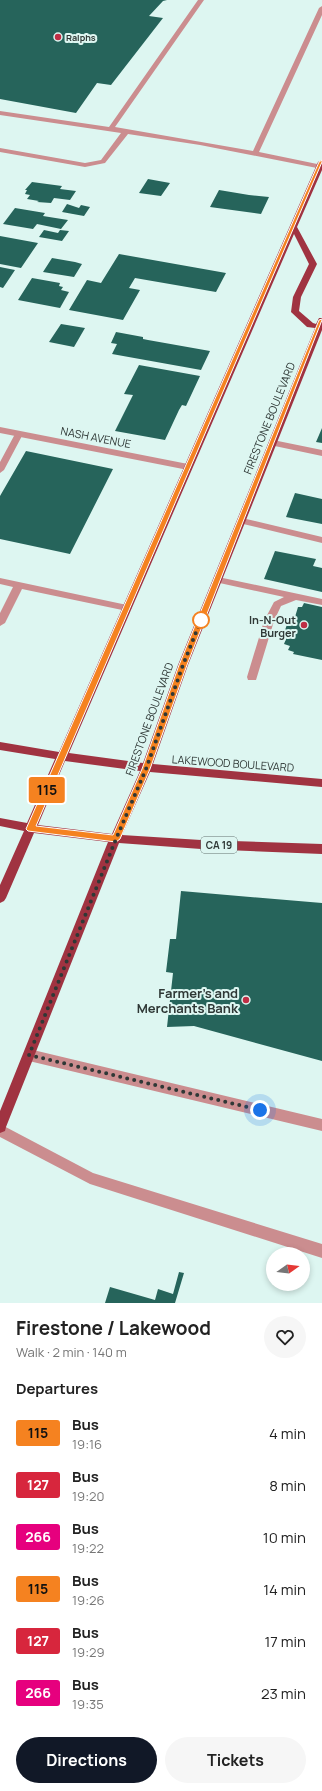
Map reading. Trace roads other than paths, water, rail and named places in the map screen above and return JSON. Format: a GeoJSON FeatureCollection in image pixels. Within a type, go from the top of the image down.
{"type":"FeatureCollection","features":[{"type":"Feature","properties":{"kind":"main road"},"geometry":{"type":"LineString","coordinates":[[0,898],[321,166]]}},
{"type":"Feature","properties":{"kind":"main road"},"geometry":{"type":"LineString","coordinates":[[294,227],[313,264],[296,297],[295,312],[310,325],[321,325]]}},
{"type":"Feature","properties":{"kind":"main road","name":"FIRESTONE BOULEVARD"},"geometry":{"type":"LineString","coordinates":[[0,1127],[116,839],[146,769],[183,665],[321,325]]}},
{"type":"Feature","properties":{"kind":"main road","name":"LAKEWOOD BOULEVARD"},"geometry":{"type":"LineString","coordinates":[[0,746],[61,758],[146,769],[228,777],[322,783]]}},
{"type":"Feature","properties":{"kind":"main road","name":"CA 19"},"geometry":{"type":"LineString","coordinates":[[0,822],[31,829],[116,839],[204,845],[322,849]]}},
{"type":"Feature","properties":{"kind":"street"},"geometry":{"type":"LineString","coordinates":[[111,128],[201,0]]}},
{"type":"Feature","properties":{"kind":"street"},"geometry":{"type":"LineString","coordinates":[[254,153],[322,8]]}},
{"type":"Feature","properties":{"kind":"street"},"geometry":{"type":"LineString","coordinates":[[0,112],[111,128],[321,166]]}},
{"type":"Feature","properties":{"kind":"street"},"geometry":{"type":"LineString","coordinates":[[0,150],[85,165],[103,162],[126,131]]}},
{"type":"Feature","properties":{"kind":"street","name":"NASH AVENUE"},"geometry":{"type":"LineString","coordinates":[[0,430],[188,467]]}},
{"type":"Feature","properties":{"kind":"street"},"geometry":{"type":"LineString","coordinates":[[0,470],[19,434]]}},
{"type":"Feature","properties":{"kind":"street"},"geometry":{"type":"LineString","coordinates":[[273,443],[322,453]]}},
{"type":"Feature","properties":{"kind":"street"},"geometry":{"type":"LineString","coordinates":[[242,521],[322,540]]}},
{"type":"Feature","properties":{"kind":"street"},"geometry":{"type":"LineString","coordinates":[[218,580],[322,602]]}},
{"type":"Feature","properties":{"kind":"street"},"geometry":{"type":"LineString","coordinates":[[0,581],[127,608]]}},
{"type":"Feature","properties":{"kind":"street"},"geometry":{"type":"LineString","coordinates":[[0,623],[19,585]]}},
{"type":"Feature","properties":{"kind":"street"},"geometry":{"type":"LineString","coordinates":[[252,677],[277,604],[296,596]]}},
{"type":"Feature","properties":{"kind":"street"},"geometry":{"type":"LineString","coordinates":[[29,1055],[322,1125]]}},
{"type":"Feature","properties":{"kind":"street"},"geometry":{"type":"LineString","coordinates":[[0,1130],[90,1178],[322,1251]]}},
{"type":"Feature","properties":{"kind":"place","name":"Ralphs"},"geometry":{"type":"Point","coordinates":[58,37]}},
{"type":"Feature","properties":{"kind":"place","name":"In-N-Out Burger"},"geometry":{"type":"Point","coordinates":[304,625]}},
{"type":"Feature","properties":{"kind":"place","name":"Farmer's and Merchants Bank"},"geometry":{"type":"Point","coordinates":[246,1000]}}]}
